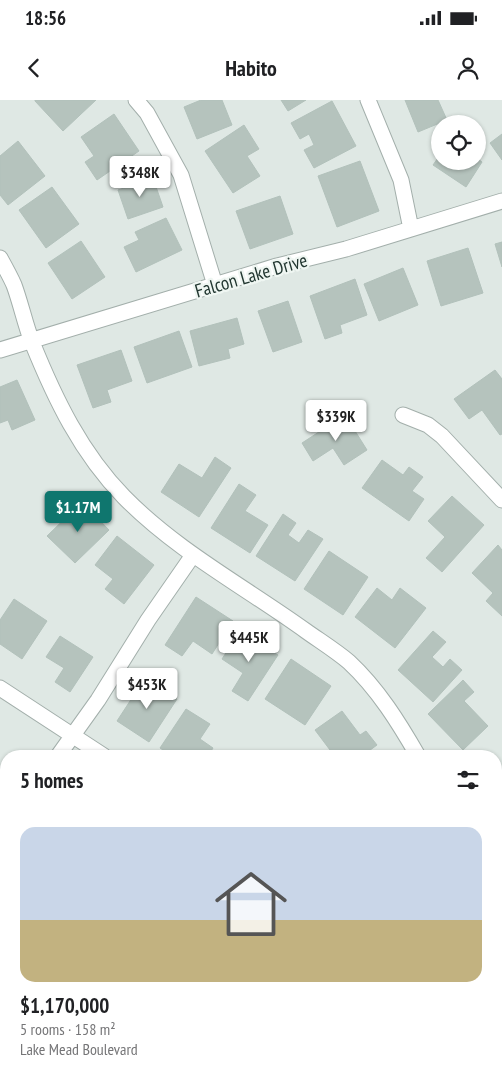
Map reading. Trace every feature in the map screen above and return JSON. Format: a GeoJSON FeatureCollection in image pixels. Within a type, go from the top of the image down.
{"type":"FeatureCollection","features":[{"type":"Feature","properties":{"kind":"street"},"geometry":{"type":"LineString","coordinates":[[136,100],[147,113],[181,176],[214,285]]}},
{"type":"Feature","properties":{"kind":"street"},"geometry":{"type":"LineString","coordinates":[[368,100],[401,180],[410,229]]}},
{"type":"Feature","properties":{"kind":"street","name":"Falcon Lake Drive"},"geometry":{"type":"LineString","coordinates":[[0,350],[277,266],[346,249],[502,201]]}},
{"type":"Feature","properties":{"kind":"street"},"geometry":{"type":"LineString","coordinates":[[0,258],[13,283],[32,341],[59,404],[79,440],[100,469],[123,496],[151,523],[192,555],[282,614],[348,662],[379,696],[414,750]]}},
{"type":"Feature","properties":{"kind":"street"},"geometry":{"type":"LineString","coordinates":[[403,414],[428,425],[442,436],[502,500]]}},
{"type":"Feature","properties":{"kind":"street"},"geometry":{"type":"LineString","coordinates":[[63,750],[74,736],[192,555]]}},
{"type":"Feature","properties":{"kind":"street"},"geometry":{"type":"LineString","coordinates":[[0,688],[95,750]]}},
{"type":"Feature","properties":{"kind":"building"},"geometry":{"type":"Polygon","coordinates":[[[35,100],[96,100],[63,131],[35,101],[35,100]]]}},
{"type":"Feature","properties":{"kind":"building"},"geometry":{"type":"Polygon","coordinates":[[[201,100],[222,100],[232,125],[197,139],[184,107],[201,100]]]}},
{"type":"Feature","properties":{"kind":"building"},"geometry":{"type":"Polygon","coordinates":[[[281,100],[306,100],[288,111],[281,100]]]}},
{"type":"Feature","properties":{"kind":"building"},"geometry":{"type":"Polygon","coordinates":[[[405,100],[438,100],[445,115],[431,115],[431,127],[418,132],[405,100]]]}},
{"type":"Feature","properties":{"kind":"building"},"geometry":{"type":"Polygon","coordinates":[[[332,101],[356,146],[314,168],[304,150],[314,145],[309,134],[300,139],[291,123],[332,101]]]}},
{"type":"Feature","properties":{"kind":"building"},"geometry":{"type":"Polygon","coordinates":[[[114,114],[139,151],[97,180],[85,162],[94,156],[81,137],[114,114]]]}},
{"type":"Feature","properties":{"kind":"building"},"geometry":{"type":"Polygon","coordinates":[[[244,125],[259,149],[247,156],[260,176],[233,193],[205,151],[244,125]]]}},
{"type":"Feature","properties":{"kind":"building"},"geometry":{"type":"Polygon","coordinates":[[[502,134],[502,160],[490,143],[502,134]]]}},
{"type":"Feature","properties":{"kind":"building"},"geometry":{"type":"Polygon","coordinates":[[[18,141],[45,176],[8,205],[0,195],[0,156],[18,141]]]}},
{"type":"Feature","properties":{"kind":"building"},"geometry":{"type":"Polygon","coordinates":[[[360,161],[379,211],[337,227],[318,176],[360,161]]]}},
{"type":"Feature","properties":{"kind":"building"},"geometry":{"type":"Polygon","coordinates":[[[440,170],[477,170],[466,187],[440,170]]]}},
{"type":"Feature","properties":{"kind":"building"},"geometry":{"type":"Polygon","coordinates":[[[153,178],[163,207],[128,219],[118,190],[153,178]]]}},
{"type":"Feature","properties":{"kind":"building"},"geometry":{"type":"Polygon","coordinates":[[[52,187],[79,224],[46,248],[19,210],[52,187]]]}},
{"type":"Feature","properties":{"kind":"building"},"geometry":{"type":"Polygon","coordinates":[[[280,196],[293,234],[250,249],[236,211],[280,196]]]}},
{"type":"Feature","properties":{"kind":"building"},"geometry":{"type":"Polygon","coordinates":[[[166,218],[182,250],[136,272],[124,247],[139,240],[135,232],[166,218]]]}},
{"type":"Feature","properties":{"kind":"building"},"geometry":{"type":"Polygon","coordinates":[[[81,241],[105,277],[72,299],[48,263],[81,241]]]}},
{"type":"Feature","properties":{"kind":"building"},"geometry":{"type":"Polygon","coordinates":[[[502,242],[502,267],[495,244],[502,242]]]}},
{"type":"Feature","properties":{"kind":"building"},"geometry":{"type":"Polygon","coordinates":[[[468,248],[483,293],[441,306],[427,261],[468,248]]]}},
{"type":"Feature","properties":{"kind":"building"},"geometry":{"type":"Polygon","coordinates":[[[403,268],[418,305],[379,321],[364,284],[403,268]]]}},
{"type":"Feature","properties":{"kind":"building"},"geometry":{"type":"Polygon","coordinates":[[[355,279],[367,315],[340,325],[342,333],[325,339],[310,296],[355,279]]]}},
{"type":"Feature","properties":{"kind":"building"},"geometry":{"type":"Polygon","coordinates":[[[288,301],[302,342],[273,352],[258,311],[288,301]]]}},
{"type":"Feature","properties":{"kind":"building"},"geometry":{"type":"Polygon","coordinates":[[[237,318],[244,344],[228,349],[230,358],[199,366],[190,331],[237,318]]]}},
{"type":"Feature","properties":{"kind":"building"},"geometry":{"type":"Polygon","coordinates":[[[179,331],[192,367],[147,383],[134,347],[179,331]]]}},
{"type":"Feature","properties":{"kind":"building"},"geometry":{"type":"Polygon","coordinates":[[[121,350],[132,381],[107,390],[111,402],[93,408],[77,365],[121,350]]]}},
{"type":"Feature","properties":{"kind":"building"},"geometry":{"type":"Polygon","coordinates":[[[495,370],[502,379],[502,434],[500,435],[482,410],[469,419],[454,399],[495,370]]]}},
{"type":"Feature","properties":{"kind":"building"},"geometry":{"type":"Polygon","coordinates":[[[17,380],[35,420],[12,430],[8,420],[0,423],[0,387],[17,380]]]}},
{"type":"Feature","properties":{"kind":"building"},"geometry":{"type":"Polygon","coordinates":[[[345,415],[367,450],[344,465],[333,448],[313,461],[302,443],[345,415]]]}},
{"type":"Feature","properties":{"kind":"building"},"geometry":{"type":"Polygon","coordinates":[[[215,457],[231,468],[199,517],[161,492],[179,464],[202,478],[215,457]]]}},
{"type":"Feature","properties":{"kind":"building"},"geometry":{"type":"Polygon","coordinates":[[[382,460],[403,475],[409,467],[423,477],[412,491],[424,499],[409,521],[362,488],[382,460]]]}},
{"type":"Feature","properties":{"kind":"building"},"geometry":{"type":"Polygon","coordinates":[[[239,484],[256,495],[245,511],[268,525],[250,553],[211,528],[239,484]]]}},
{"type":"Feature","properties":{"kind":"building"},"geometry":{"type":"Polygon","coordinates":[[[452,496],[484,525],[442,572],[426,558],[445,537],[428,521],[452,496]]]}},
{"type":"Feature","properties":{"kind":"building"},"geometry":{"type":"Polygon","coordinates":[[[82,502],[109,530],[75,563],[47,536],[82,502]]]}},
{"type":"Feature","properties":{"kind":"building"},"geometry":{"type":"Polygon","coordinates":[[[283,514],[296,523],[288,535],[299,543],[308,530],[323,539],[295,581],[256,556],[283,514]]]}},
{"type":"Feature","properties":{"kind":"building"},"geometry":{"type":"Polygon","coordinates":[[[117,536],[154,565],[124,604],[105,589],[113,579],[95,565],[117,536]]]}},
{"type":"Feature","properties":{"kind":"building"},"geometry":{"type":"Polygon","coordinates":[[[498,545],[502,550],[502,616],[486,601],[493,593],[472,573],[498,545]]]}},
{"type":"Feature","properties":{"kind":"building"},"geometry":{"type":"Polygon","coordinates":[[[329,551],[368,577],[343,615],[304,589],[329,551]]]}},
{"type":"Feature","properties":{"kind":"building"},"geometry":{"type":"Polygon","coordinates":[[[377,588],[392,600],[400,588],[426,608],[395,648],[355,617],[377,588]]]}},
{"type":"Feature","properties":{"kind":"building"},"geometry":{"type":"Polygon","coordinates":[[[196,597],[233,621],[212,654],[193,641],[182,656],[165,645],[196,597]]]}},
{"type":"Feature","properties":{"kind":"building"},"geometry":{"type":"Polygon","coordinates":[[[14,599],[47,621],[22,659],[0,644],[0,620],[14,599]]]}},
{"type":"Feature","properties":{"kind":"building"},"geometry":{"type":"Polygon","coordinates":[[[240,631],[278,655],[248,701],[232,691],[243,673],[222,659],[240,631]]]}},
{"type":"Feature","properties":{"kind":"building"},"geometry":{"type":"Polygon","coordinates":[[[433,631],[446,642],[432,657],[443,667],[450,659],[462,670],[433,702],[398,670],[433,631]]]}},
{"type":"Feature","properties":{"kind":"building"},"geometry":{"type":"Polygon","coordinates":[[[60,636],[93,657],[70,692],[55,682],[64,668],[46,657],[60,636]]]}},
{"type":"Feature","properties":{"kind":"building"},"geometry":{"type":"Polygon","coordinates":[[[291,659],[331,686],[305,725],[265,699],[291,659]]]}},
{"type":"Feature","properties":{"kind":"building"},"geometry":{"type":"Polygon","coordinates":[[[145,678],[177,699],[149,742],[117,721],[145,678]]]}},
{"type":"Feature","properties":{"kind":"building"},"geometry":{"type":"Polygon","coordinates":[[[463,680],[474,692],[464,701],[488,726],[463,750],[428,714],[463,680]]]}},
{"type":"Feature","properties":{"kind":"building"},"geometry":{"type":"Polygon","coordinates":[[[186,709],[210,724],[200,739],[213,748],[212,750],[163,750],[160,748],[186,709]]]}},
{"type":"Feature","properties":{"kind":"building"},"geometry":{"type":"Polygon","coordinates":[[[342,711],[360,735],[366,731],[377,745],[370,750],[330,750],[315,730],[342,711]]]}}]}
